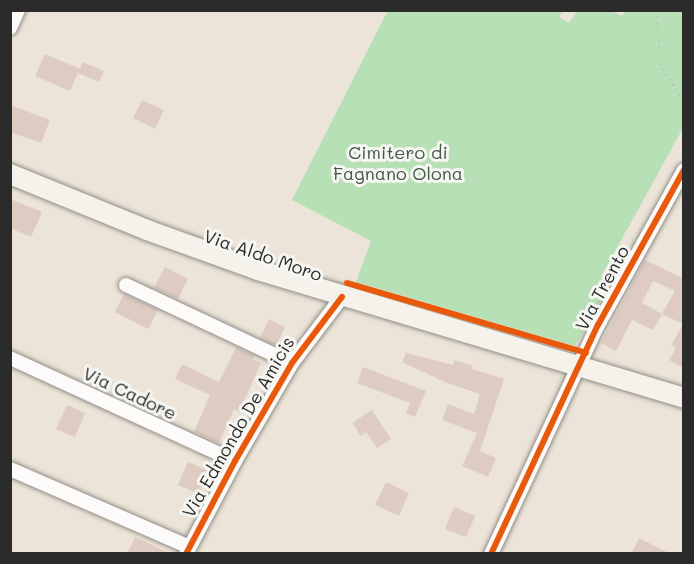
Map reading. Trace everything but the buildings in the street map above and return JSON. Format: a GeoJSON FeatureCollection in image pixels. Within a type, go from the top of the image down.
{"type":"FeatureCollection","features":[{"type":"Feature","properties":{"kind":"main road","name":"Via Aldo Moro"},"geometry":{"type":"LineString","coordinates":[[10,174],[189,245],[342,297],[684,398]]}},
{"type":"Feature","properties":{"kind":"street"},"geometry":{"type":"LineString","coordinates":[[10,28],[18,10]]}},
{"type":"Feature","properties":{"kind":"street","name":"Via Trento"},"geometry":{"type":"LineString","coordinates":[[491,554],[598,325],[684,170]]}},
{"type":"Feature","properties":{"kind":"street"},"geometry":{"type":"LineString","coordinates":[[126,285],[292,363]]}},
{"type":"Feature","properties":{"kind":"street","name":"Via Edmondo De Amicis"},"geometry":{"type":"LineString","coordinates":[[10,469],[188,550],[235,461],[292,363],[342,297]]}},
{"type":"Feature","properties":{"kind":"street","name":"Via Cadore"},"geometry":{"type":"LineString","coordinates":[[10,358],[235,461]]}},
{"type":"Feature","properties":{"kind":"path"},"geometry":{"type":"LineString","coordinates":[[657,10],[660,64],[684,102]]}},
{"type":"Feature","properties":{"kind":"green space","name":"Cimitero di Fagnano Olona"},"geometry":{"type":"Polygon","coordinates":[[[388,10],[563,11],[559,17],[569,23],[577,11],[611,11],[622,16],[625,11],[683,11],[683,128],[602,275],[608,287],[575,346],[356,282],[371,241],[292,200],[388,10]]]}},
{"type":"Feature","properties":{"kind":"cycle path"},"geometry":{"type":"LineString","coordinates":[[491,554],[598,325],[684,170]]}},
{"type":"Feature","properties":{"kind":"cycle path"},"geometry":{"type":"LineString","coordinates":[[347,283],[586,353]]}},
{"type":"Feature","properties":{"kind":"cycle path"},"geometry":{"type":"LineString","coordinates":[[186,554],[235,461],[292,363],[342,297]]}}]}
